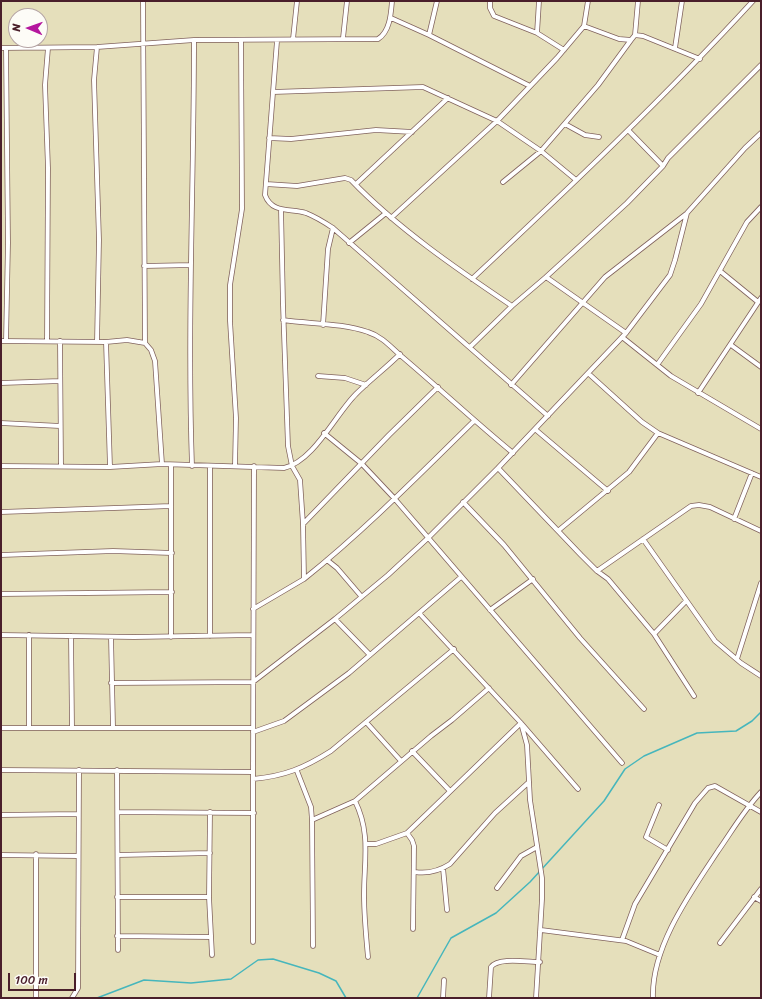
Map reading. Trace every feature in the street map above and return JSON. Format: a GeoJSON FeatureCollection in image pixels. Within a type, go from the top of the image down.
{"type":"FeatureCollection","features":[{"type":"Feature","properties":{"kind":"street"},"geometry":{"type":"LineString","coordinates":[[143,1],[145,343],[151,350],[154,361],[162,464]]}},
{"type":"Feature","properties":{"kind":"street"},"geometry":{"type":"LineString","coordinates":[[293,39],[297,1]]}},
{"type":"Feature","properties":{"kind":"street"},"geometry":{"type":"LineString","coordinates":[[343,38],[347,1]]}},
{"type":"Feature","properties":{"kind":"street"},"geometry":{"type":"LineString","coordinates":[[46,341],[48,168],[45,84],[48,48],[97,47],[194,40],[378,39],[382,36],[391,18],[392,1]]}},
{"type":"Feature","properties":{"kind":"street"},"geometry":{"type":"LineString","coordinates":[[429,35],[437,1]]}},
{"type":"Feature","properties":{"kind":"street"},"geometry":{"type":"LineString","coordinates":[[490,1],[490,8],[494,16],[537,34],[564,50]]}},
{"type":"Feature","properties":{"kind":"street"},"geometry":{"type":"LineString","coordinates":[[537,34],[539,1]]}},
{"type":"Feature","properties":{"kind":"street"},"geometry":{"type":"LineString","coordinates":[[391,218],[497,121],[564,50],[584,26],[588,1]]}},
{"type":"Feature","properties":{"kind":"street"},"geometry":{"type":"LineString","coordinates":[[503,182],[541,151],[598,85],[635,35],[638,1]]}},
{"type":"Feature","properties":{"kind":"street"},"geometry":{"type":"LineString","coordinates":[[675,48],[682,1]]}},
{"type":"Feature","properties":{"kind":"street"},"geometry":{"type":"LineString","coordinates":[[472,279],[628,130],[700,58],[753,1]]}},
{"type":"Feature","properties":{"kind":"street"},"geometry":{"type":"LineString","coordinates":[[391,18],[429,35],[530,86]]}},
{"type":"Feature","properties":{"kind":"street"},"geometry":{"type":"LineString","coordinates":[[584,26],[619,39],[631,40]]}},
{"type":"Feature","properties":{"kind":"street"},"geometry":{"type":"LineString","coordinates":[[635,35],[700,58]]}},
{"type":"Feature","properties":{"kind":"street"},"geometry":{"type":"LineString","coordinates":[[192,466],[190,265],[194,151],[194,40]]}},
{"type":"Feature","properties":{"kind":"street"},"geometry":{"type":"LineString","coordinates":[[235,465],[236,418],[230,321],[230,285],[242,209],[241,40]]}},
{"type":"Feature","properties":{"kind":"street"},"geometry":{"type":"LineString","coordinates":[[277,40],[265,195],[268,202],[281,209],[304,212],[318,218],[333,228],[548,416]]}},
{"type":"Feature","properties":{"kind":"street"},"geometry":{"type":"LineString","coordinates":[[97,47],[94,80],[99,240],[97,342]]}},
{"type":"Feature","properties":{"kind":"street"},"geometry":{"type":"LineString","coordinates":[[1,48],[6,48],[8,249],[3,341],[106,342],[127,340],[145,343]]}},
{"type":"Feature","properties":{"kind":"street"},"geometry":{"type":"LineString","coordinates":[[470,347],[512,306],[546,277],[627,202],[663,166],[668,158],[761,65]]}},
{"type":"Feature","properties":{"kind":"street"},"geometry":{"type":"LineString","coordinates":[[272,92],[423,87],[497,121],[541,151],[576,180]]}},
{"type":"Feature","properties":{"kind":"street"},"geometry":{"type":"LineString","coordinates":[[356,184],[448,98]]}},
{"type":"Feature","properties":{"kind":"street"},"geometry":{"type":"LineString","coordinates":[[565,124],[585,135],[599,137]]}},
{"type":"Feature","properties":{"kind":"street"},"geometry":{"type":"LineString","coordinates":[[269,138],[291,139],[376,130],[412,132]]}},
{"type":"Feature","properties":{"kind":"street"},"geometry":{"type":"LineString","coordinates":[[628,130],[663,166]]}},
{"type":"Feature","properties":{"kind":"street"},"geometry":{"type":"LineString","coordinates":[[511,385],[605,277],[687,213],[745,148],[761,133]]}},
{"type":"Feature","properties":{"kind":"street"},"geometry":{"type":"LineString","coordinates":[[266,184],[297,186],[345,178],[351,180],[391,218],[472,279],[512,306]]}},
{"type":"Feature","properties":{"kind":"street"},"geometry":{"type":"LineString","coordinates":[[657,365],[701,304],[747,222],[761,207]]}},
{"type":"Feature","properties":{"kind":"street"},"geometry":{"type":"LineString","coordinates":[[281,209],[283,320],[288,446],[292,466],[300,480],[304,524],[304,579]]}},
{"type":"Feature","properties":{"kind":"street"},"geometry":{"type":"LineString","coordinates":[[111,683],[253,682],[335,619],[428,538],[536,430],[626,333],[670,275],[687,213]]}},
{"type":"Feature","properties":{"kind":"street"},"geometry":{"type":"LineString","coordinates":[[349,243],[386,214]]}},
{"type":"Feature","properties":{"kind":"street"},"geometry":{"type":"LineString","coordinates":[[323,325],[328,248],[333,228]]}},
{"type":"Feature","properties":{"kind":"street"},"geometry":{"type":"LineString","coordinates":[[144,266],[190,265]]}},
{"type":"Feature","properties":{"kind":"street"},"geometry":{"type":"LineString","coordinates":[[698,393],[760,300],[720,271]]}},
{"type":"Feature","properties":{"kind":"street"},"geometry":{"type":"LineString","coordinates":[[546,277],[626,333]]}},
{"type":"Feature","properties":{"kind":"street"},"geometry":{"type":"LineString","coordinates":[[283,320],[357,329],[370,332],[386,341],[474,420],[513,452]]}},
{"type":"Feature","properties":{"kind":"street"},"geometry":{"type":"LineString","coordinates":[[622,337],[671,376],[761,429]]}},
{"type":"Feature","properties":{"kind":"street"},"geometry":{"type":"LineString","coordinates":[[60,341],[61,466]]}},
{"type":"Feature","properties":{"kind":"street"},"geometry":{"type":"LineString","coordinates":[[106,342],[110,467]]}},
{"type":"Feature","properties":{"kind":"street"},"geometry":{"type":"LineString","coordinates":[[731,345],[761,367]]}},
{"type":"Feature","properties":{"kind":"street"},"geometry":{"type":"LineString","coordinates":[[1,466],[110,467],[162,464],[192,466],[235,465],[284,468],[292,466],[304,459],[324,432],[356,394],[400,354]]}},
{"type":"Feature","properties":{"kind":"street"},"geometry":{"type":"LineString","coordinates":[[589,374],[642,422],[658,433],[761,477]]}},
{"type":"Feature","properties":{"kind":"street"},"geometry":{"type":"LineString","coordinates":[[318,376],[345,378],[366,385]]}},
{"type":"Feature","properties":{"kind":"street"},"geometry":{"type":"LineString","coordinates":[[1,383],[60,381]]}},
{"type":"Feature","properties":{"kind":"street"},"geometry":{"type":"LineString","coordinates":[[304,524],[438,387]]}},
{"type":"Feature","properties":{"kind":"street"},"geometry":{"type":"LineString","coordinates":[[253,610],[304,579],[394,498],[474,420]]}},
{"type":"Feature","properties":{"kind":"street"},"geometry":{"type":"LineString","coordinates":[[1,423],[60,426]]}},
{"type":"Feature","properties":{"kind":"street"},"geometry":{"type":"LineString","coordinates":[[536,430],[608,491]]}},
{"type":"Feature","properties":{"kind":"street"},"geometry":{"type":"LineString","coordinates":[[324,432],[362,464],[394,498],[622,763]]}},
{"type":"Feature","properties":{"kind":"street"},"geometry":{"type":"LineString","coordinates":[[559,530],[608,491],[633,468],[658,433]]}},
{"type":"Feature","properties":{"kind":"street"},"geometry":{"type":"LineString","coordinates":[[171,465],[171,637]]}},
{"type":"Feature","properties":{"kind":"street"},"geometry":{"type":"LineString","coordinates":[[210,466],[210,636]]}},
{"type":"Feature","properties":{"kind":"street"},"geometry":{"type":"LineString","coordinates":[[253,942],[254,813],[252,635],[254,466]]}},
{"type":"Feature","properties":{"kind":"street"},"geometry":{"type":"LineString","coordinates":[[498,468],[597,571],[608,579],[654,634],[694,696]]}},
{"type":"Feature","properties":{"kind":"street"},"geometry":{"type":"LineString","coordinates":[[734,519],[752,473]]}},
{"type":"Feature","properties":{"kind":"street"},"geometry":{"type":"LineString","coordinates":[[463,502],[533,579],[580,638],[644,709]]}},
{"type":"Feature","properties":{"kind":"street"},"geometry":{"type":"LineString","coordinates":[[597,571],[691,506],[699,505],[710,507],[761,531]]}},
{"type":"Feature","properties":{"kind":"street"},"geometry":{"type":"LineString","coordinates":[[1,512],[171,506]]}},
{"type":"Feature","properties":{"kind":"street"},"geometry":{"type":"LineString","coordinates":[[643,539],[686,601],[698,614],[715,641],[737,660],[761,676]]}},
{"type":"Feature","properties":{"kind":"street"},"geometry":{"type":"LineString","coordinates":[[1,555],[113,551],[172,553]]}},
{"type":"Feature","properties":{"kind":"street"},"geometry":{"type":"LineString","coordinates":[[326,560],[337,568],[361,596]]}},
{"type":"Feature","properties":{"kind":"street"},"geometry":{"type":"LineString","coordinates":[[1,728],[113,727],[253,730],[284,721],[370,655],[461,577]]}},
{"type":"Feature","properties":{"kind":"street"},"geometry":{"type":"LineString","coordinates":[[490,610],[533,579]]}},
{"type":"Feature","properties":{"kind":"street"},"geometry":{"type":"LineString","coordinates":[[737,660],[761,583]]}},
{"type":"Feature","properties":{"kind":"street"},"geometry":{"type":"LineString","coordinates":[[1,594],[172,592]]}},
{"type":"Feature","properties":{"kind":"street"},"geometry":{"type":"LineString","coordinates":[[654,634],[686,601]]}},
{"type":"Feature","properties":{"kind":"street"},"geometry":{"type":"LineString","coordinates":[[418,613],[521,723],[578,789]]}},
{"type":"Feature","properties":{"kind":"street"},"geometry":{"type":"LineString","coordinates":[[335,619],[370,655]]}},
{"type":"Feature","properties":{"kind":"street"},"geometry":{"type":"LineString","coordinates":[[1,635],[171,637],[252,635]]}},
{"type":"Feature","properties":{"kind":"street"},"geometry":{"type":"LineString","coordinates":[[29,635],[29,728]]}},
{"type":"Feature","properties":{"kind":"street"},"geometry":{"type":"LineString","coordinates":[[71,636],[72,728]]}},
{"type":"Feature","properties":{"kind":"street"},"geometry":{"type":"LineString","coordinates":[[111,637],[113,727]]}},
{"type":"Feature","properties":{"kind":"street"},"geometry":{"type":"LineString","coordinates":[[253,779],[272,778],[297,771],[331,751],[454,650]]}},
{"type":"Feature","properties":{"kind":"street"},"geometry":{"type":"LineString","coordinates":[[312,820],[355,801],[489,688]]}},
{"type":"Feature","properties":{"kind":"street"},"geometry":{"type":"LineString","coordinates":[[366,722],[402,761]]}},
{"type":"Feature","properties":{"kind":"street"},"geometry":{"type":"LineString","coordinates":[[521,723],[527,745],[529,782],[542,878],[540,962],[536,998]]}},
{"type":"Feature","properties":{"kind":"street"},"geometry":{"type":"LineString","coordinates":[[366,844],[376,844],[407,833],[521,723]]}},
{"type":"Feature","properties":{"kind":"street"},"geometry":{"type":"LineString","coordinates":[[412,752],[450,791]]}},
{"type":"Feature","properties":{"kind":"street"},"geometry":{"type":"LineString","coordinates":[[1,770],[253,772]]}},
{"type":"Feature","properties":{"kind":"street"},"geometry":{"type":"LineString","coordinates":[[72,998],[78,988],[79,770]]}},
{"type":"Feature","properties":{"kind":"street"},"geometry":{"type":"LineString","coordinates":[[117,770],[118,950]]}},
{"type":"Feature","properties":{"kind":"street"},"geometry":{"type":"LineString","coordinates":[[297,771],[311,807],[313,946]]}},
{"type":"Feature","properties":{"kind":"street"},"geometry":{"type":"LineString","coordinates":[[415,872],[428,873],[443,868],[456,858],[496,813],[529,782]]}},
{"type":"Feature","properties":{"kind":"street"},"geometry":{"type":"LineString","coordinates":[[622,940],[635,904],[695,803],[708,788],[715,786],[761,812]]}},
{"type":"Feature","properties":{"kind":"street"},"geometry":{"type":"LineString","coordinates":[[653,998],[656,968],[660,955],[692,890],[748,806],[761,792]]}},
{"type":"Feature","properties":{"kind":"street"},"geometry":{"type":"LineString","coordinates":[[355,801],[364,822],[366,844],[364,896],[368,957]]}},
{"type":"Feature","properties":{"kind":"street"},"geometry":{"type":"LineString","coordinates":[[659,805],[646,837],[668,850]]}},
{"type":"Feature","properties":{"kind":"street"},"geometry":{"type":"LineString","coordinates":[[118,812],[254,813]]}},
{"type":"Feature","properties":{"kind":"street"},"geometry":{"type":"LineString","coordinates":[[210,812],[209,897],[212,955]]}},
{"type":"Feature","properties":{"kind":"street"},"geometry":{"type":"LineString","coordinates":[[1,815],[78,814]]}},
{"type":"Feature","properties":{"kind":"street"},"geometry":{"type":"LineString","coordinates":[[407,833],[412,840],[415,872],[413,930]]}},
{"type":"Feature","properties":{"kind":"street"},"geometry":{"type":"LineString","coordinates":[[496,888],[521,856],[537,847]]}},
{"type":"Feature","properties":{"kind":"street"},"geometry":{"type":"LineString","coordinates":[[118,855],[210,853]]}},
{"type":"Feature","properties":{"kind":"street"},"geometry":{"type":"LineString","coordinates":[[1,855],[36,854],[78,856]]}},
{"type":"Feature","properties":{"kind":"street"},"geometry":{"type":"LineString","coordinates":[[36,854],[36,998]]}},
{"type":"Feature","properties":{"kind":"street"},"geometry":{"type":"LineString","coordinates":[[443,868],[447,910]]}},
{"type":"Feature","properties":{"kind":"street"},"geometry":{"type":"LineString","coordinates":[[720,943],[761,889]]}},
{"type":"Feature","properties":{"kind":"street"},"geometry":{"type":"LineString","coordinates":[[117,897],[209,897]]}},
{"type":"Feature","properties":{"kind":"street"},"geometry":{"type":"LineString","coordinates":[[754,897],[761,901]]}},
{"type":"Feature","properties":{"kind":"street"},"geometry":{"type":"LineString","coordinates":[[541,930],[622,940],[660,955]]}},
{"type":"Feature","properties":{"kind":"street"},"geometry":{"type":"LineString","coordinates":[[117,936],[211,937]]}},
{"type":"Feature","properties":{"kind":"street"},"geometry":{"type":"LineString","coordinates":[[489,998],[491,967],[493,964],[500,961],[540,962]]}},
{"type":"Feature","properties":{"kind":"street"},"geometry":{"type":"LineString","coordinates":[[443,998],[444,980]]}},
{"type":"Feature","properties":{"kind":"waterway"},"geometry":{"type":"LineString","coordinates":[[417,998],[451,938],[496,913],[530,882],[604,801],[625,769],[644,756],[697,733],[736,731],[752,721],[761,712]]}},
{"type":"Feature","properties":{"kind":"waterway"},"geometry":{"type":"LineString","coordinates":[[97,998],[144,980],[191,983],[231,979],[258,960],[273,959],[319,973],[336,981],[346,998]]}}]}
